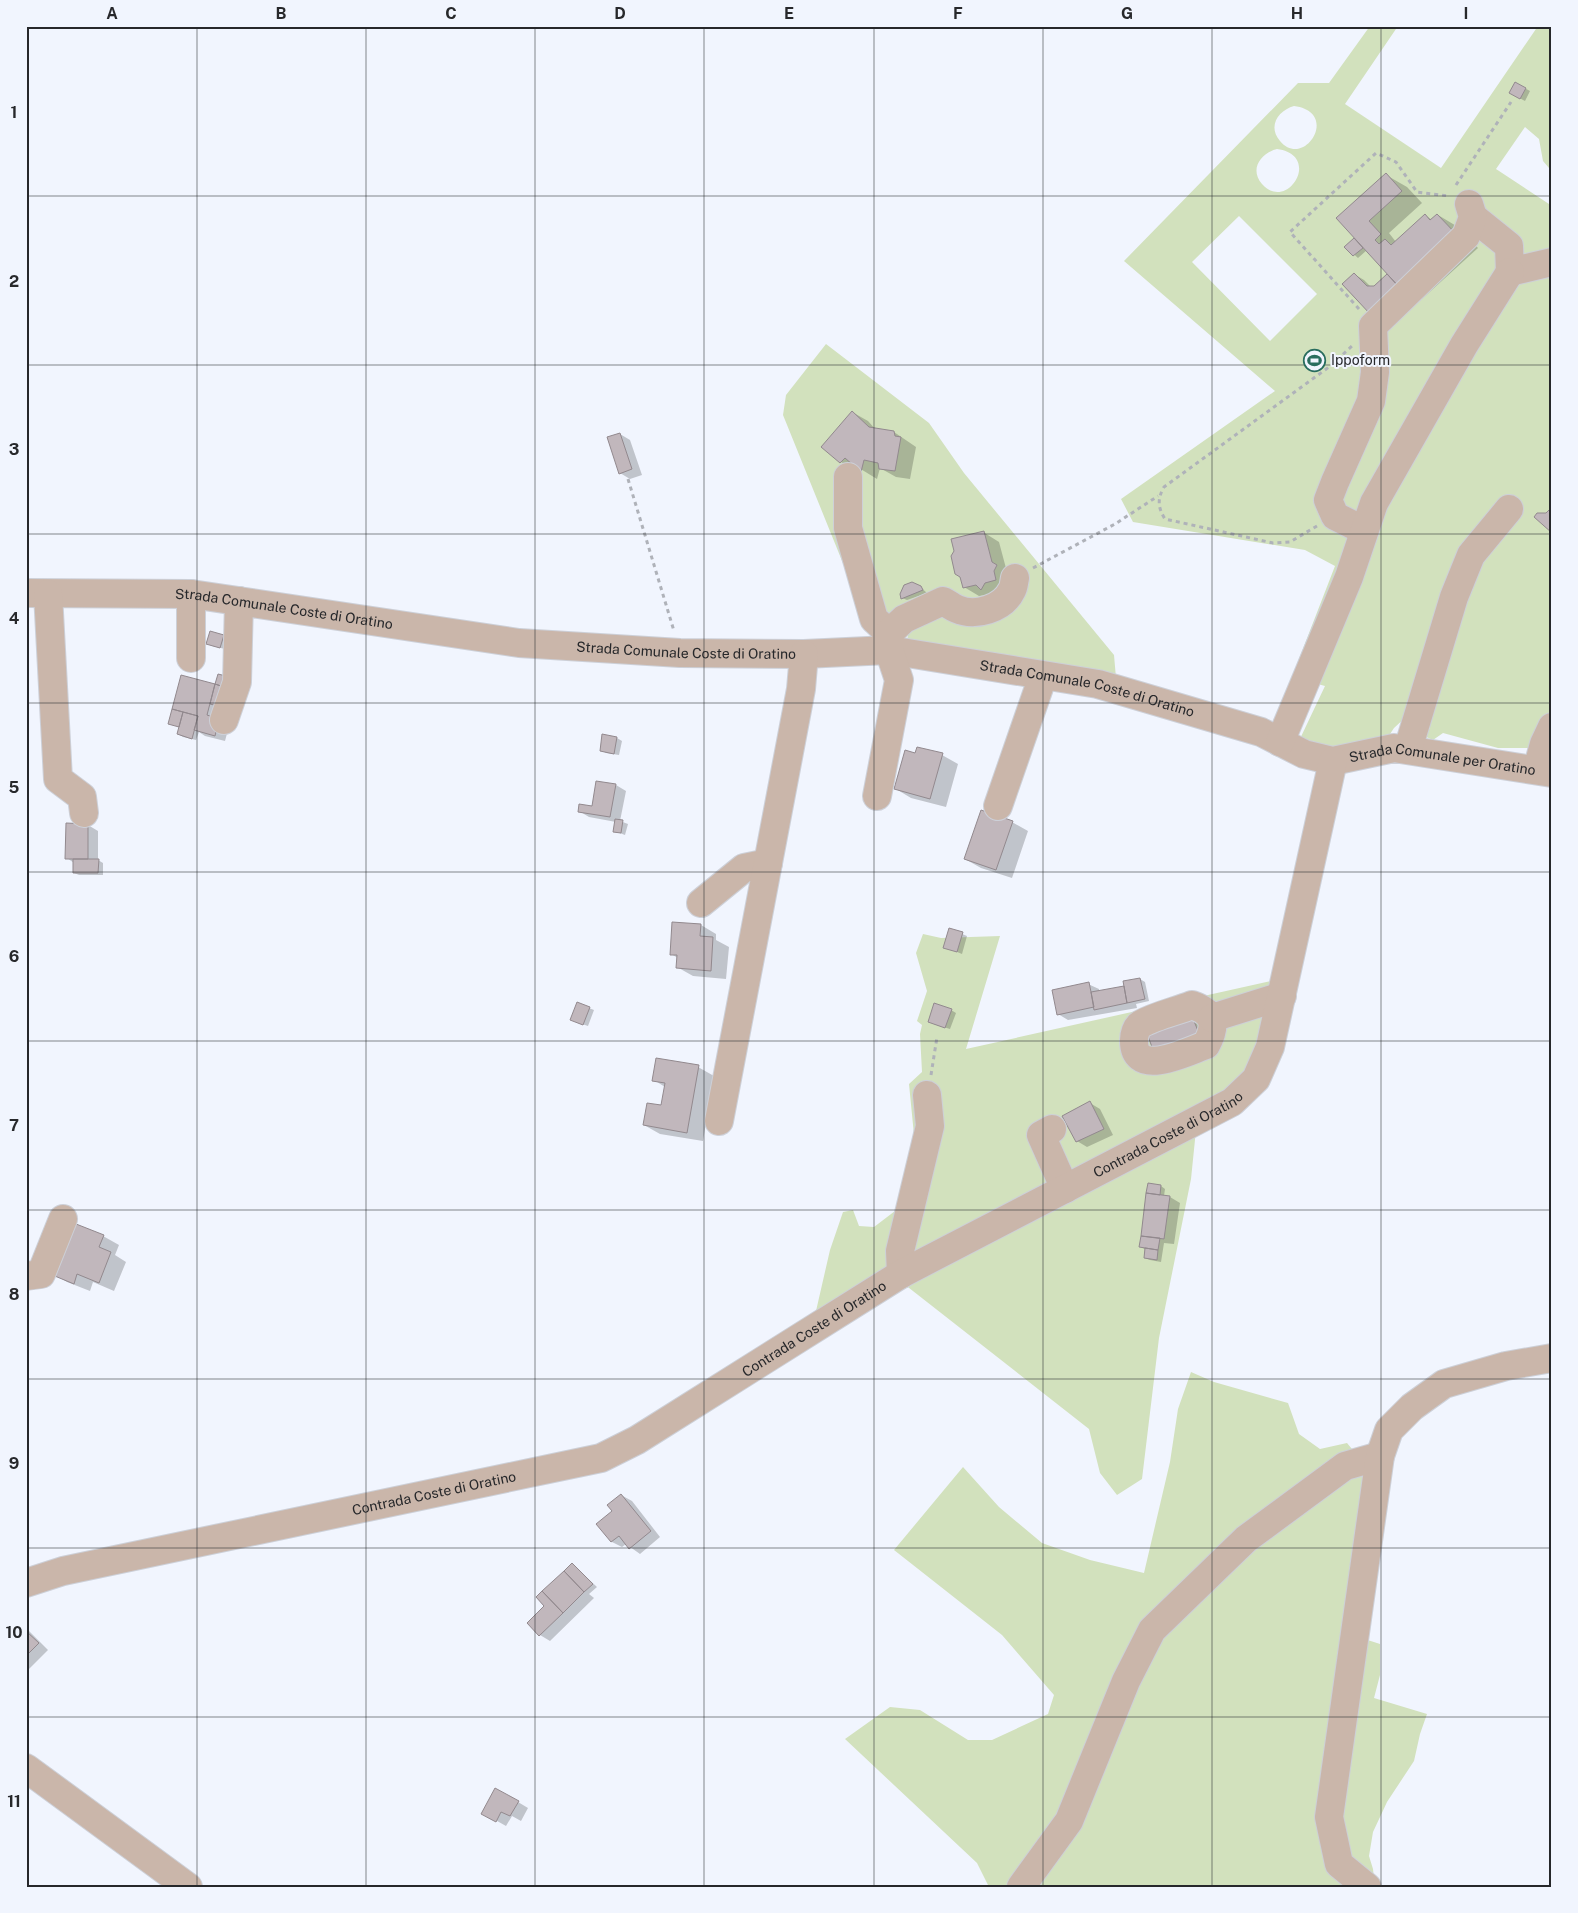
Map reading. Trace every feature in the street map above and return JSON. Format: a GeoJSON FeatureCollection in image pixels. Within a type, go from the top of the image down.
{"type":"FeatureCollection","features":[{"type":"Feature","properties":{"kind":"street"},"geometry":{"type":"LineString","coordinates":[[1280,742],[1349,578],[1363,530],[1378,494],[1464,346],[1510,272],[1509,246],[1464,205]]}},
{"type":"Feature","properties":{"kind":"street"},"geometry":{"type":"LineString","coordinates":[[1363,530],[1335,516],[1328,500],[1372,401],[1375,372],[1373,326],[1466,236],[1464,205]]}},
{"type":"Feature","properties":{"kind":"street"},"geometry":{"type":"LineString","coordinates":[[1510,272],[1552,262]]}},
{"type":"Feature","properties":{"kind":"street"},"geometry":{"type":"LineString","coordinates":[[848,477],[848,528],[874,619],[889,642],[899,680],[877,796]]}},
{"type":"Feature","properties":{"kind":"street"},"geometry":{"type":"LineString","coordinates":[[1408,749],[1457,588],[1471,555],[1509,509]]}},
{"type":"Feature","properties":{"kind":"street"},"geometry":{"type":"LineString","coordinates":[[889,642],[904,619],[943,601],[958,610],[980,612],[994,607],[1004,601],[1012,590],[1015,578]]}},
{"type":"Feature","properties":{"kind":"street"},"geometry":{"type":"LineString","coordinates":[[37,593],[58,779],[82,797],[84,813]]}},
{"type":"Feature","properties":{"kind":"street","name":"Strada Comunale Coste di Oratino"},"geometry":{"type":"LineString","coordinates":[[37,593],[191,594],[519,643],[680,653],[804,654],[889,642],[1043,676],[1098,684],[1261,732],[1304,754],[1333,761]]}},
{"type":"Feature","properties":{"kind":"street"},"geometry":{"type":"LineString","coordinates":[[191,594],[191,658]]}},
{"type":"Feature","properties":{"kind":"street"},"geometry":{"type":"LineString","coordinates":[[224,720],[237,682],[238,601]]}},
{"type":"Feature","properties":{"kind":"street"},"geometry":{"type":"LineString","coordinates":[[719,1121],[801,689],[804,654]]}},
{"type":"Feature","properties":{"kind":"street"},"geometry":{"type":"LineString","coordinates":[[998,806],[1043,676]]}},
{"type":"Feature","properties":{"kind":"street"},"geometry":{"type":"LineString","coordinates":[[1544,771],[1544,744],[1552,727]]}},
{"type":"Feature","properties":{"kind":"street","name":"Strada Comunale per Oratino"},"geometry":{"type":"LineString","coordinates":[[1333,761],[1394,748],[1544,771]]}},
{"type":"Feature","properties":{"kind":"street","name":"Contrada Coste di Oratino"},"geometry":{"type":"LineString","coordinates":[[26,1583],[73,1569],[601,1458],[637,1440],[901,1274],[1232,1102],[1256,1079],[1270,1047],[1333,761]]}},
{"type":"Feature","properties":{"kind":"street"},"geometry":{"type":"LineString","coordinates":[[701,903],[744,868],[768,863]]}},
{"type":"Feature","properties":{"kind":"street"},"geometry":{"type":"LineString","coordinates":[[1212,1018],[1282,996]]}},
{"type":"Feature","properties":{"kind":"street"},"geometry":{"type":"LineString","coordinates":[[901,1274],[900,1251],[930,1126],[927,1095]]}},
{"type":"Feature","properties":{"kind":"street"},"geometry":{"type":"LineString","coordinates":[[1052,1129],[1041,1135],[1065,1189]]}},
{"type":"Feature","properties":{"kind":"street"},"geometry":{"type":"LineString","coordinates":[[26,1276],[41,1274],[63,1218]]}},
{"type":"Feature","properties":{"kind":"street"},"geometry":{"type":"LineString","coordinates":[[1367,1887],[1339,1864],[1329,1817],[1380,1456],[1389,1430],[1412,1407],[1444,1384],[1506,1366],[1552,1358]]}},
{"type":"Feature","properties":{"kind":"street"},"geometry":{"type":"LineString","coordinates":[[1021,1887],[1069,1821],[1126,1681],[1152,1630],[1246,1540],[1345,1466],[1380,1456]]}},
{"type":"Feature","properties":{"kind":"street"},"geometry":{"type":"LineString","coordinates":[[26,1768],[188,1887]]}},
{"type":"Feature","properties":{"kind":"path"},"geometry":{"type":"LineString","coordinates":[[1015,578],[1115,524],[1158,496],[1164,487],[1329,367],[1373,326],[1290,232],[1376,153],[1396,162],[1417,192],[1464,205],[1511,102]]}},
{"type":"Feature","properties":{"kind":"path"},"geometry":{"type":"LineString","coordinates":[[628,479],[680,653]]}},
{"type":"Feature","properties":{"kind":"path"},"geometry":{"type":"LineString","coordinates":[[1158,496],[1160,511],[1165,519],[1273,543],[1290,542],[1335,516]]}},
{"type":"Feature","properties":{"kind":"path"},"geometry":{"type":"LineString","coordinates":[[927,1095],[937,1038]]}},
{"type":"Feature","properties":{"kind":"green space"},"geometry":{"type":"Polygon","coordinates":[[[1370,26],[1398,26],[1345,104],[1441,168],[1538,26],[1552,26],[1552,164],[1549,168],[1543,161],[1539,139],[1525,127],[1496,169],[1552,206],[1552,714],[1532,748],[1498,748],[1443,733],[1433,740],[1424,736],[1430,728],[1425,719],[1407,716],[1394,728],[1386,740],[1352,749],[1298,743],[1325,686],[1292,677],[1335,566],[1305,550],[1133,522],[1121,499],[1275,391],[1124,261],[1298,83],[1329,83],[1370,26]],[[1294,106],[1284,111],[1276,119],[1275,130],[1280,141],[1289,148],[1299,149],[1314,137],[1317,127],[1315,118],[1308,110],[1294,106]],[[1277,149],[1271,151],[1259,162],[1257,167],[1258,178],[1262,184],[1272,191],[1281,192],[1290,187],[1296,180],[1299,170],[1298,161],[1291,153],[1277,149]],[[1239,216],[1192,262],[1270,341],[1317,294],[1239,216]]]}},
{"type":"Feature","properties":{"kind":"green space"},"geometry":{"type":"Polygon","coordinates":[[[826,344],[929,423],[964,473],[1114,655],[1116,678],[907,642],[909,627],[870,630],[783,415],[786,395],[826,344]]]}},
{"type":"Feature","properties":{"kind":"green space"},"geometry":{"type":"Polygon","coordinates":[[[923,934],[941,938],[1000,936],[966,1049],[1275,980],[1267,1048],[1196,1130],[1191,1179],[1159,1338],[1142,1479],[1117,1495],[1100,1473],[1089,1429],[904,1284],[863,1311],[816,1311],[830,1250],[843,1212],[853,1210],[859,1226],[874,1227],[895,1211],[905,1183],[914,1135],[909,1084],[922,1072],[920,1034],[922,1025],[917,1021],[927,991],[916,953],[923,934]]]}},
{"type":"Feature","properties":{"kind":"green space"},"geometry":{"type":"Polygon","coordinates":[[[1191,1372],[1214,1382],[1288,1403],[1299,1434],[1320,1449],[1347,1443],[1371,1472],[1349,1634],[1380,1644],[1380,1675],[1374,1698],[1427,1714],[1414,1761],[1387,1802],[1373,1832],[1369,1856],[1375,1887],[989,1887],[977,1863],[845,1739],[890,1707],[920,1710],[968,1740],[992,1740],[1048,1714],[1054,1695],[1002,1635],[894,1550],[963,1467],[999,1507],[1042,1543],[1090,1560],[1144,1573],[1170,1462],[1178,1409],[1191,1372]]]}},
{"type":"Feature","properties":{"kind":"building"},"geometry":{"type":"Polygon","coordinates":[[[1515,82],[1526,88],[1520,99],[1509,93],[1515,82]]]}},
{"type":"Feature","properties":{"kind":"building"},"geometry":{"type":"Polygon","coordinates":[[[1386,173],[1402,191],[1369,221],[1381,234],[1375,240],[1379,244],[1385,239],[1391,245],[1425,214],[1430,220],[1437,214],[1458,236],[1400,288],[1336,218],[1386,173]]]}},
{"type":"Feature","properties":{"kind":"building"},"geometry":{"type":"Polygon","coordinates":[[[1354,238],[1363,248],[1353,256],[1344,247],[1354,238]]]}},
{"type":"Feature","properties":{"kind":"building"},"geometry":{"type":"Polygon","coordinates":[[[1354,273],[1367,286],[1374,286],[1387,274],[1400,288],[1371,315],[1342,284],[1354,273]]]}},
{"type":"Feature","properties":{"kind":"building"},"geometry":{"type":"Polygon","coordinates":[[[852,411],[869,427],[894,431],[895,436],[901,437],[895,471],[879,469],[878,463],[864,460],[861,472],[845,458],[840,463],[821,447],[852,411]]]}},
{"type":"Feature","properties":{"kind":"building"},"geometry":{"type":"Polygon","coordinates":[[[620,433],[632,469],[619,474],[607,437],[620,433]]]}},
{"type":"Feature","properties":{"kind":"building"},"geometry":{"type":"Polygon","coordinates":[[[1552,507],[1552,533],[1534,517],[1537,513],[1546,513],[1552,507]]]}},
{"type":"Feature","properties":{"kind":"building"},"geometry":{"type":"Polygon","coordinates":[[[984,531],[992,562],[997,565],[994,571],[996,580],[985,583],[981,590],[976,585],[963,588],[960,577],[955,574],[951,556],[954,551],[951,539],[984,531]]]}},
{"type":"Feature","properties":{"kind":"building"},"geometry":{"type":"Polygon","coordinates":[[[912,582],[921,586],[923,590],[901,599],[900,594],[904,585],[912,582]]]}},
{"type":"Feature","properties":{"kind":"building"},"geometry":{"type":"Polygon","coordinates":[[[210,631],[224,635],[220,648],[206,644],[210,631]]]}},
{"type":"Feature","properties":{"kind":"building"},"geometry":{"type":"Polygon","coordinates":[[[218,674],[230,677],[227,688],[215,684],[218,674]]]}},
{"type":"Feature","properties":{"kind":"building"},"geometry":{"type":"Polygon","coordinates":[[[181,675],[215,684],[207,715],[219,719],[215,736],[194,730],[198,716],[172,709],[181,675]]]}},
{"type":"Feature","properties":{"kind":"building"},"geometry":{"type":"Polygon","coordinates":[[[215,684],[227,688],[222,707],[210,704],[215,684]]]}},
{"type":"Feature","properties":{"kind":"building"},"geometry":{"type":"Polygon","coordinates":[[[172,709],[183,712],[179,727],[168,724],[172,709]]]}},
{"type":"Feature","properties":{"kind":"building"},"geometry":{"type":"Polygon","coordinates":[[[183,712],[198,716],[192,739],[177,734],[183,712]]]}},
{"type":"Feature","properties":{"kind":"building"},"geometry":{"type":"Polygon","coordinates":[[[602,734],[617,737],[614,754],[600,751],[602,734]]]}},
{"type":"Feature","properties":{"kind":"building"},"geometry":{"type":"Polygon","coordinates":[[[917,747],[943,753],[930,799],[894,789],[905,750],[915,753],[917,747]]]}},
{"type":"Feature","properties":{"kind":"building"},"geometry":{"type":"Polygon","coordinates":[[[596,781],[616,784],[610,817],[578,812],[579,804],[592,806],[596,781]]]}},
{"type":"Feature","properties":{"kind":"building"},"geometry":{"type":"Polygon","coordinates":[[[981,810],[1013,821],[996,870],[964,859],[981,810]]]}},
{"type":"Feature","properties":{"kind":"building"},"geometry":{"type":"Polygon","coordinates":[[[615,819],[623,820],[621,833],[613,832],[615,819]]]}},
{"type":"Feature","properties":{"kind":"building"},"geometry":{"type":"Polygon","coordinates":[[[66,823],[88,824],[88,859],[65,859],[66,823]]]}},
{"type":"Feature","properties":{"kind":"building"},"geometry":{"type":"Polygon","coordinates":[[[73,859],[99,859],[98,873],[73,873],[73,859]]]}},
{"type":"Feature","properties":{"kind":"building"},"geometry":{"type":"Polygon","coordinates":[[[672,922],[701,924],[700,936],[713,937],[711,971],[676,968],[677,955],[670,955],[672,922]]]}},
{"type":"Feature","properties":{"kind":"building"},"geometry":{"type":"Polygon","coordinates":[[[949,928],[963,932],[957,952],[943,948],[949,928]]]}},
{"type":"Feature","properties":{"kind":"building"},"geometry":{"type":"Polygon","coordinates":[[[1140,978],[1145,999],[1127,1003],[1123,981],[1140,978]]]}},
{"type":"Feature","properties":{"kind":"building"},"geometry":{"type":"Polygon","coordinates":[[[1089,982],[1094,1007],[1057,1015],[1052,990],[1089,982]]]}},
{"type":"Feature","properties":{"kind":"building"},"geometry":{"type":"Polygon","coordinates":[[[1124,986],[1127,1003],[1094,1010],[1091,992],[1124,986]]]}},
{"type":"Feature","properties":{"kind":"building"},"geometry":{"type":"Polygon","coordinates":[[[577,1002],[590,1007],[583,1025],[570,1020],[577,1002]]]}},
{"type":"Feature","properties":{"kind":"building"},"geometry":{"type":"Polygon","coordinates":[[[934,1003],[952,1009],[945,1028],[928,1022],[934,1003]]]}},
{"type":"Feature","properties":{"kind":"building"},"geometry":{"type":"Polygon","coordinates":[[[1191,1014],[1201,1038],[1155,1055],[1146,1031],[1191,1014]]]}},
{"type":"Feature","properties":{"kind":"building"},"geometry":{"type":"Polygon","coordinates":[[[656,1058],[699,1065],[687,1133],[643,1125],[647,1103],[661,1105],[665,1083],[652,1081],[656,1058]]]}},
{"type":"Feature","properties":{"kind":"building"},"geometry":{"type":"Polygon","coordinates":[[[1090,1101],[1104,1129],[1076,1142],[1062,1116],[1090,1101]]]}},
{"type":"Feature","properties":{"kind":"building"},"geometry":{"type":"Polygon","coordinates":[[[1148,1183],[1161,1185],[1160,1195],[1146,1193],[1148,1183]]]}},
{"type":"Feature","properties":{"kind":"building"},"geometry":{"type":"Polygon","coordinates":[[[1146,1193],[1170,1196],[1164,1239],[1141,1236],[1146,1193]]]}},
{"type":"Feature","properties":{"kind":"building"},"geometry":{"type":"Polygon","coordinates":[[[71,1222],[104,1235],[99,1247],[111,1252],[99,1283],[77,1274],[74,1284],[50,1274],[71,1222]]]}},
{"type":"Feature","properties":{"kind":"building"},"geometry":{"type":"Polygon","coordinates":[[[1141,1236],[1160,1238],[1158,1250],[1139,1247],[1141,1236]]]}},
{"type":"Feature","properties":{"kind":"building"},"geometry":{"type":"Polygon","coordinates":[[[1145,1248],[1158,1250],[1157,1260],[1144,1258],[1145,1248]]]}},
{"type":"Feature","properties":{"kind":"building"},"geometry":{"type":"Polygon","coordinates":[[[621,1494],[651,1531],[629,1549],[619,1536],[611,1542],[596,1524],[612,1511],[607,1505],[621,1494]]]}},
{"type":"Feature","properties":{"kind":"building"},"geometry":{"type":"Polygon","coordinates":[[[572,1563],[593,1584],[584,1592],[564,1571],[572,1563]]]}},
{"type":"Feature","properties":{"kind":"building"},"geometry":{"type":"Polygon","coordinates":[[[564,1571],[584,1592],[563,1613],[542,1591],[564,1571]]]}},
{"type":"Feature","properties":{"kind":"building"},"geometry":{"type":"Polygon","coordinates":[[[542,1591],[563,1613],[539,1636],[527,1623],[544,1606],[536,1597],[542,1591]]]}},
{"type":"Feature","properties":{"kind":"building"},"geometry":{"type":"Polygon","coordinates":[[[26,1631],[39,1643],[26,1656],[26,1631]]]}},
{"type":"Feature","properties":{"kind":"building"},"geometry":{"type":"Polygon","coordinates":[[[495,1788],[519,1801],[510,1816],[501,1812],[496,1822],[481,1814],[495,1788]]]}},
{"type":"Feature","properties":{"kind":"place","name":"Ippoform"},"geometry":{"type":"Point","coordinates":[1315,360]}}]}
